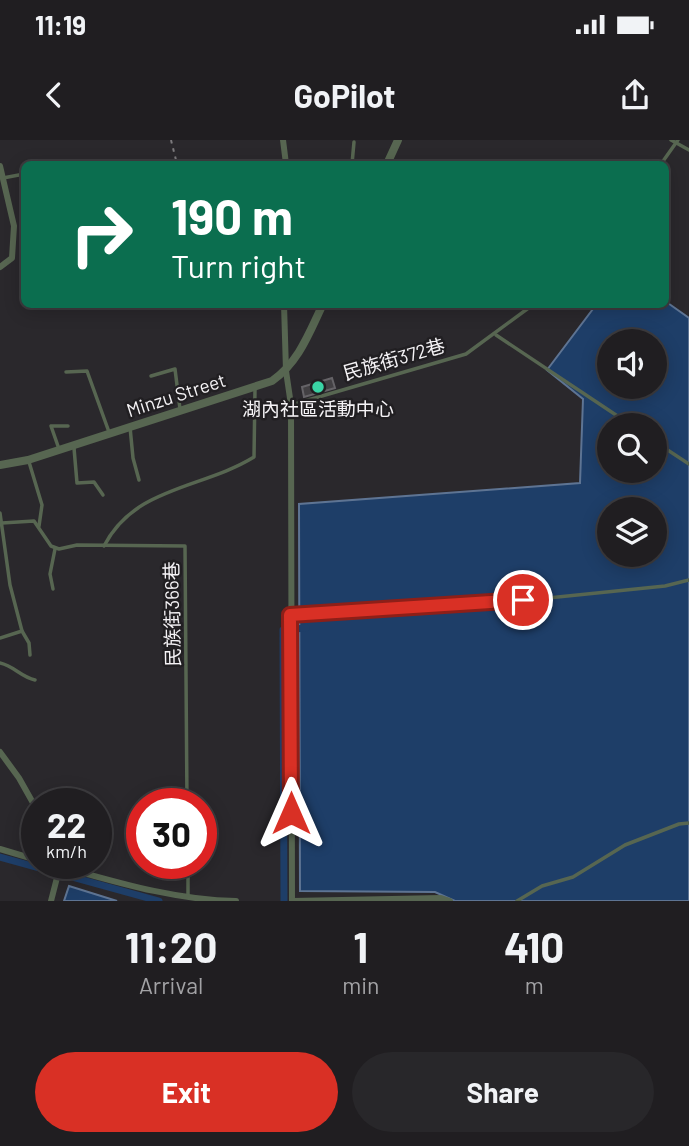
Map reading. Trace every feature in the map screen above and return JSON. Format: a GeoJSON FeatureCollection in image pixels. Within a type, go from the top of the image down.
{"type":"FeatureCollection","features":[{"type":"Feature","properties":{"kind":"street"},"geometry":{"type":"LineString","coordinates":[[284,140],[286,161]]}},
{"type":"Feature","properties":{"kind":"street"},"geometry":{"type":"LineString","coordinates":[[388,161],[398,140]]}},
{"type":"Feature","properties":{"kind":"street"},"geometry":{"type":"LineString","coordinates":[[0,166],[14,226],[12,258],[0,267]]}},
{"type":"Feature","properties":{"kind":"street"},"geometry":{"type":"LineString","coordinates":[[284,308],[286,371],[291,405],[292,901],[441,898],[450,901]]}},
{"type":"Feature","properties":{"kind":"street"},"geometry":{"type":"LineString","coordinates":[[286,371],[296,358],[321,308]]}},
{"type":"Feature","properties":{"kind":"street","name":"Minzu Street"},"geometry":{"type":"LineString","coordinates":[[0,465],[28,460],[272,381],[286,371]]}},
{"type":"Feature","properties":{"kind":"street"},"geometry":{"type":"LineString","coordinates":[[0,752],[25,788]]}},
{"type":"Feature","properties":{"kind":"street"},"geometry":{"type":"LineString","coordinates":[[0,849],[21,855]]}},
{"type":"Feature","properties":{"kind":"street"},"geometry":{"type":"LineString","coordinates":[[51,901],[57,879]]}},
{"type":"Feature","properties":{"kind":"street"},"geometry":{"type":"LineString","coordinates":[[107,879],[166,895],[236,901]]}},
{"type":"Feature","properties":{"kind":"lane"},"geometry":{"type":"LineString","coordinates":[[671,140],[689,150]]}},
{"type":"Feature","properties":{"kind":"lane"},"geometry":{"type":"LineString","coordinates":[[663,161],[677,141]]}},
{"type":"Feature","properties":{"kind":"lane"},"geometry":{"type":"LineString","coordinates":[[352,161],[354,142]]}},
{"type":"Feature","properties":{"kind":"lane"},"geometry":{"type":"LineString","coordinates":[[3,178],[21,175]]}},
{"type":"Feature","properties":{"kind":"lane","name":"民族街372巷"},"geometry":{"type":"LineString","coordinates":[[291,405],[454,359],[466,354],[529,308]]}},
{"type":"Feature","properties":{"kind":"lane"},"geometry":{"type":"LineString","coordinates":[[495,334],[613,413]]}},
{"type":"Feature","properties":{"kind":"lane"},"geometry":{"type":"LineString","coordinates":[[151,376],[175,369],[180,411]]}},
{"type":"Feature","properties":{"kind":"lane"},"geometry":{"type":"LineString","coordinates":[[66,372],[86,371],[110,433]]}},
{"type":"Feature","properties":{"kind":"lane"},"geometry":{"type":"LineString","coordinates":[[55,549],[77,545],[104,546],[121,520],[146,502],[254,457],[255,386]]}},
{"type":"Feature","properties":{"kind":"lane"},"geometry":{"type":"LineString","coordinates":[[59,449],[51,426],[68,426]]}},
{"type":"Feature","properties":{"kind":"lane"},"geometry":{"type":"LineString","coordinates":[[130,427],[133,458],[139,480]]}},
{"type":"Feature","properties":{"kind":"lane"},"geometry":{"type":"LineString","coordinates":[[74,444],[77,482],[94,482],[103,495]]}},
{"type":"Feature","properties":{"kind":"lane"},"geometry":{"type":"LineString","coordinates":[[667,450],[689,464]]}},
{"type":"Feature","properties":{"kind":"lane"},"geometry":{"type":"LineString","coordinates":[[28,460],[41,505],[38,527]]}},
{"type":"Feature","properties":{"kind":"lane"},"geometry":{"type":"LineString","coordinates":[[0,513],[10,585],[22,631],[29,643],[30,655]]}},
{"type":"Feature","properties":{"kind":"lane"},"geometry":{"type":"LineString","coordinates":[[2,523],[34,521],[55,549],[50,574],[53,589]]}},
{"type":"Feature","properties":{"kind":"lane","name":"民族街366巷"},"geometry":{"type":"LineString","coordinates":[[104,546],[185,546],[187,788]]}},
{"type":"Feature","properties":{"kind":"lane"},"geometry":{"type":"LineString","coordinates":[[291,618],[548,598],[665,586],[689,580]]}},
{"type":"Feature","properties":{"kind":"lane"},"geometry":{"type":"LineString","coordinates":[[0,638],[22,631]]}},
{"type":"Feature","properties":{"kind":"lane"},"geometry":{"type":"LineString","coordinates":[[0,663],[9,665],[21,675],[35,680]]}},
{"type":"Feature","properties":{"kind":"lane"},"geometry":{"type":"LineString","coordinates":[[517,901],[542,886],[573,877],[625,845],[679,824],[689,823]]}},
{"type":"Feature","properties":{"kind":"lane"},"geometry":{"type":"LineString","coordinates":[[188,879],[188,898]]}},
{"type":"Feature","properties":{"kind":"path"},"geometry":{"type":"LineString","coordinates":[[171,140],[176,161]]}},
{"type":"Feature","properties":{"kind":"water"},"geometry":{"type":"Polygon","coordinates":[[[669,304],[689,318],[689,901],[455,901],[435,892],[300,891],[299,504],[580,483],[583,399],[547,370],[594,308],[669,308],[669,304]]]}},
{"type":"Feature","properties":{"kind":"water"},"geometry":{"type":"Polygon","coordinates":[[[69,886],[117,901],[64,901],[69,886]]]}},
{"type":"Feature","properties":{"kind":"building","name":"湖內社區活動中心"},"geometry":{"type":"Polygon","coordinates":[[[332,378],[335,388],[304,397],[302,387],[332,378]]]}},
{"type":"Feature","properties":{"kind":"waterway"},"geometry":{"type":"LineString","coordinates":[[284,901],[283,630],[306,628]]}},
{"type":"Feature","properties":{"kind":"waterway"},"geometry":{"type":"LineString","coordinates":[[0,857],[159,901]]}},
{"type":"Feature","properties":{"kind":"place","name":"湖內社區活動中心"},"geometry":{"type":"Point","coordinates":[318,387]}},
{"type":"Feature","properties":{"kind":"route"},"geometry":{"type":"LineString","coordinates":[[291,813],[290,615],[523,600]]}}]}
